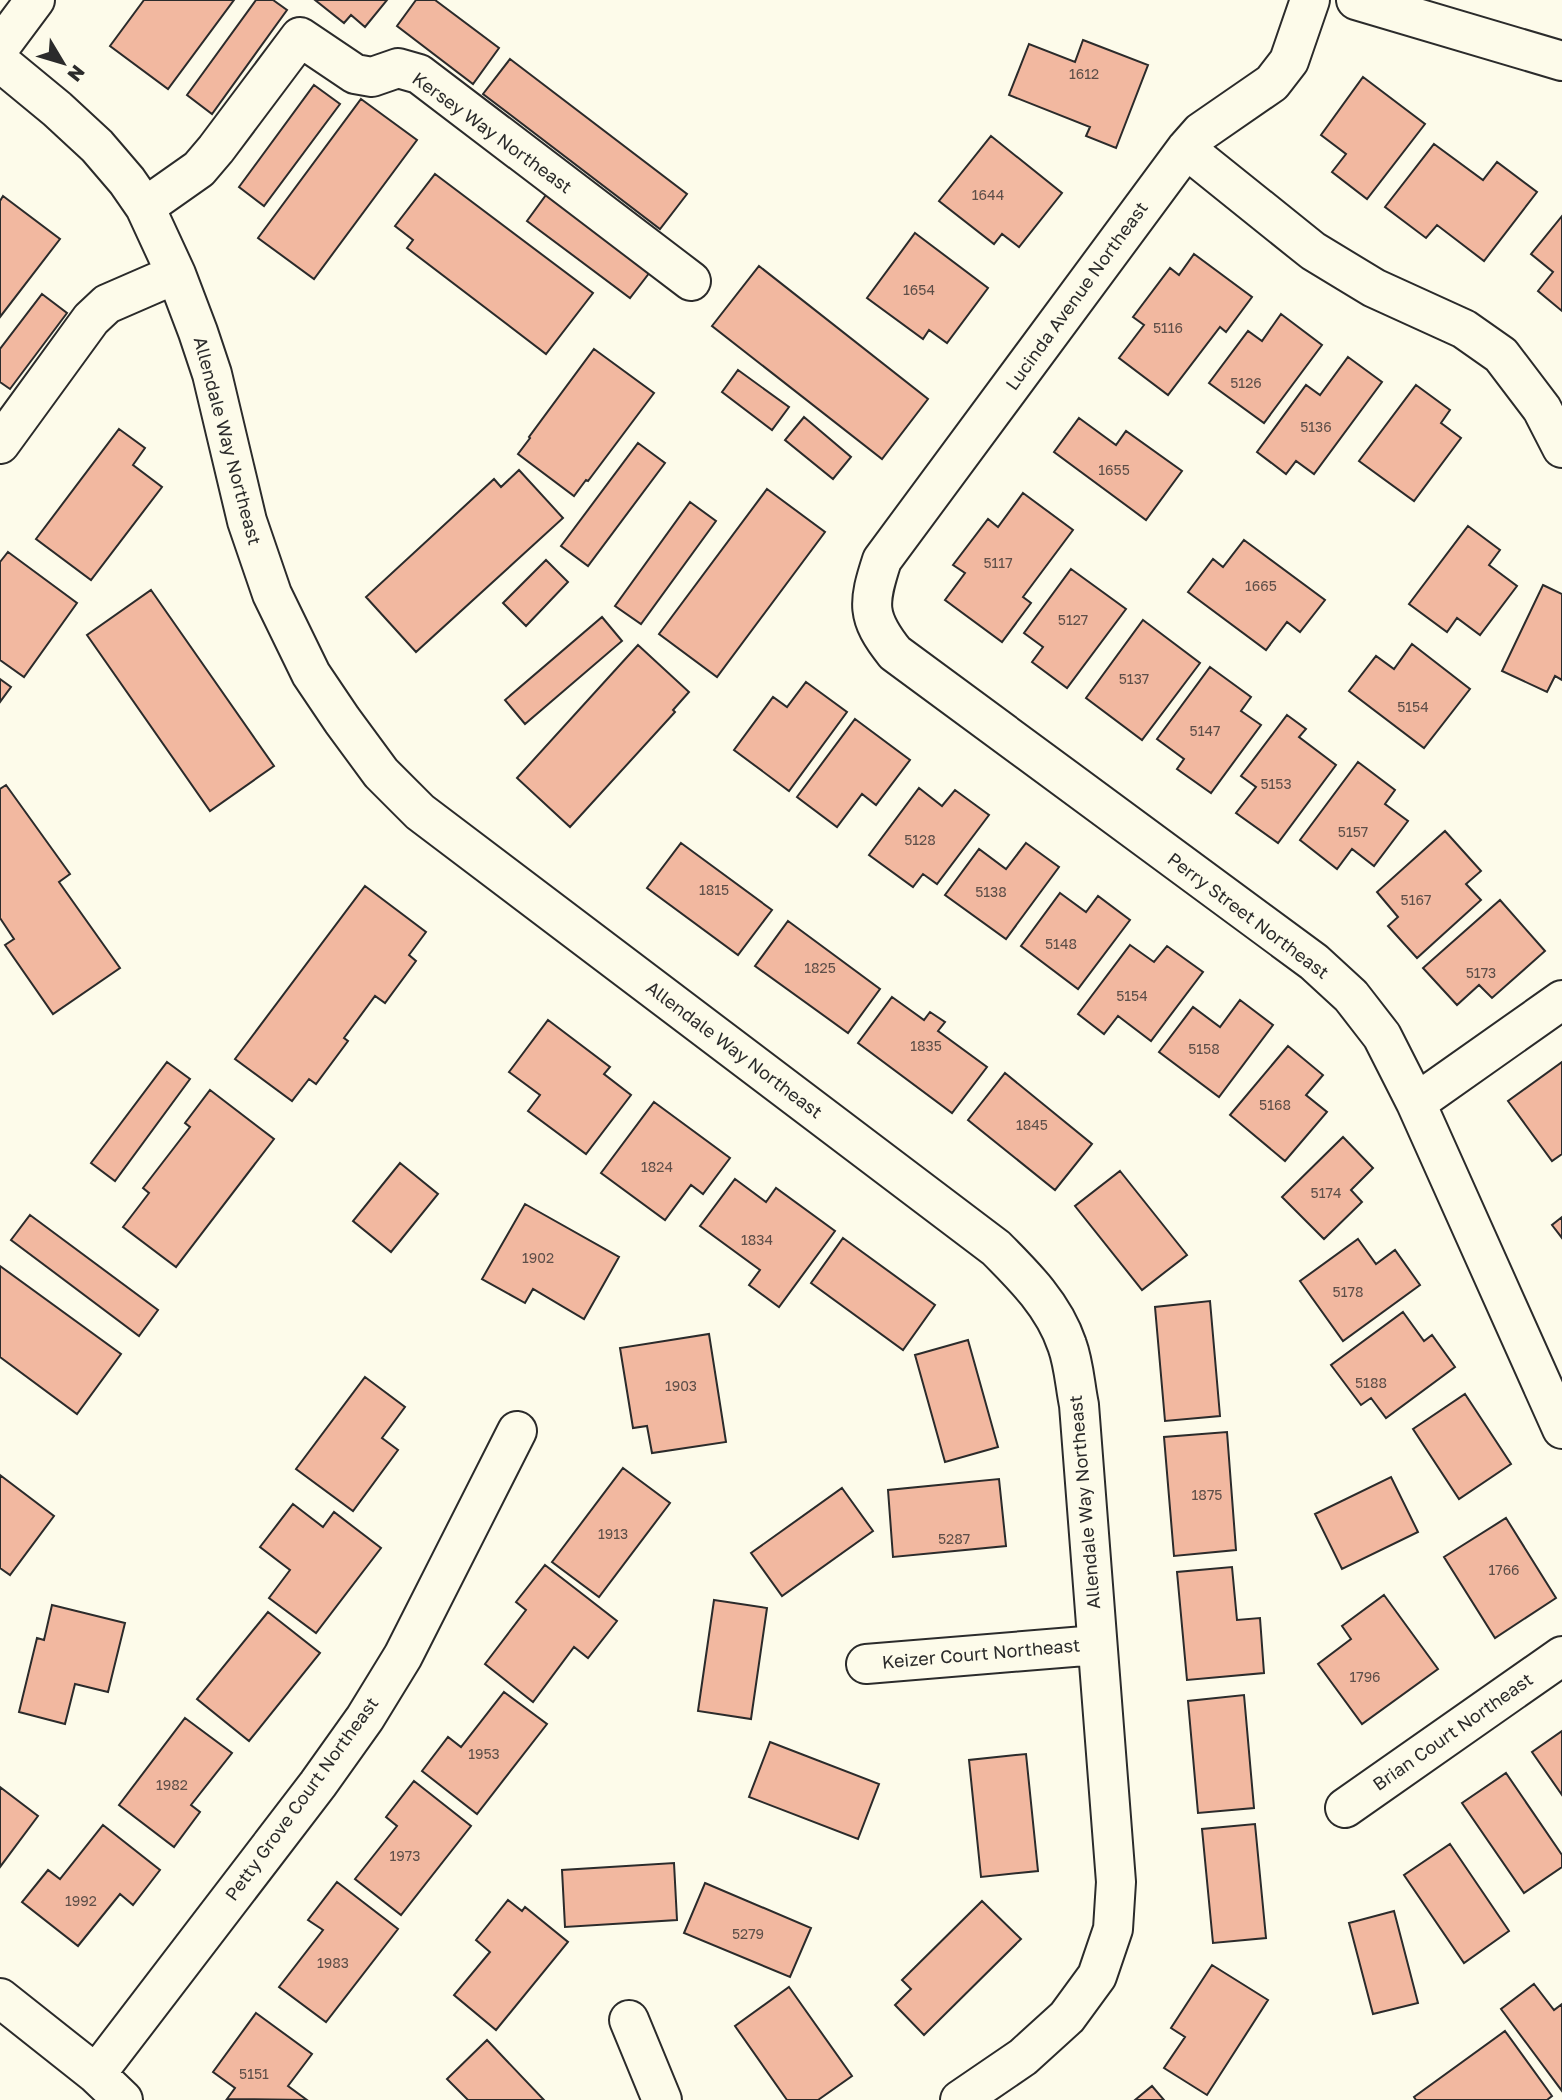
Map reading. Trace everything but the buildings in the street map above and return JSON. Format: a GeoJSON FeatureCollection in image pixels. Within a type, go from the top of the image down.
{"type":"FeatureCollection","features":[{"type":"Feature","properties":{"kind":"street"},"geometry":{"type":"LineString","coordinates":[[0,47],[34,0]]}},
{"type":"Feature","properties":{"kind":"street","name":"Lucinda Avenue Northeast"},"geometry":{"type":"LineString","coordinates":[[871,614],[873,586],[882,560],[1185,149],[1200,132],[1272,83],[1289,61],[1310,0]]}},
{"type":"Feature","properties":{"kind":"street"},"geometry":{"type":"LineString","coordinates":[[1356,0],[1562,61]]}},
{"type":"Feature","properties":{"kind":"street","name":"Kersey Way Northeast"},"geometry":{"type":"LineString","coordinates":[[145,207],[199,169],[300,37],[355,74],[372,77],[398,68],[419,75],[691,281]]}},
{"type":"Feature","properties":{"kind":"street","name":"Allendale Way Northeast"},"geometry":{"type":"LineString","coordinates":[[0,62],[97,146],[145,207],[176,274],[212,374],[247,521],[272,594],[311,674],[381,773],[420,811],[996,1248],[1033,1285],[1054,1317],[1068,1346],[1079,1405],[1116,1882],[1113,1929],[1097,1976],[1067,2017],[1023,2057],[960,2100]]}},
{"type":"Feature","properties":{"kind":"street"},"geometry":{"type":"LineString","coordinates":[[1185,149],[1313,251],[1374,288],[1464,329],[1501,355],[1542,409],[1562,447]]}},
{"type":"Feature","properties":{"kind":"street"},"geometry":{"type":"LineString","coordinates":[[0,444],[91,319],[107,304],[176,274]]}},
{"type":"Feature","properties":{"kind":"street","name":"Perry Street Northeast"},"geometry":{"type":"LineString","coordinates":[[871,614],[881,636],[895,653],[1314,962],[1351,996],[1382,1036],[1416,1103],[1562,1429]]}},
{"type":"Feature","properties":{"kind":"street"},"geometry":{"type":"LineString","coordinates":[[1416,1103],[1562,1000]]}},
{"type":"Feature","properties":{"kind":"street","name":"Petty Grove Court Northeast"},"geometry":{"type":"LineString","coordinates":[[96,2074],[318,1784],[365,1718],[403,1656],[517,1431]]}},
{"type":"Feature","properties":{"kind":"street","name":"Keizer Court Northeast"},"geometry":{"type":"LineString","coordinates":[[866,1664],[1097,1645]]}},
{"type":"Feature","properties":{"kind":"street","name":"Brian Court Northeast"},"geometry":{"type":"LineString","coordinates":[[1345,1808],[1562,1656]]}},
{"type":"Feature","properties":{"kind":"street"},"geometry":{"type":"LineString","coordinates":[[0,1998],[96,2074],[123,2100]]}},
{"type":"Feature","properties":{"kind":"street"},"geometry":{"type":"LineString","coordinates":[[629,2021],[662,2100]]}}]}
